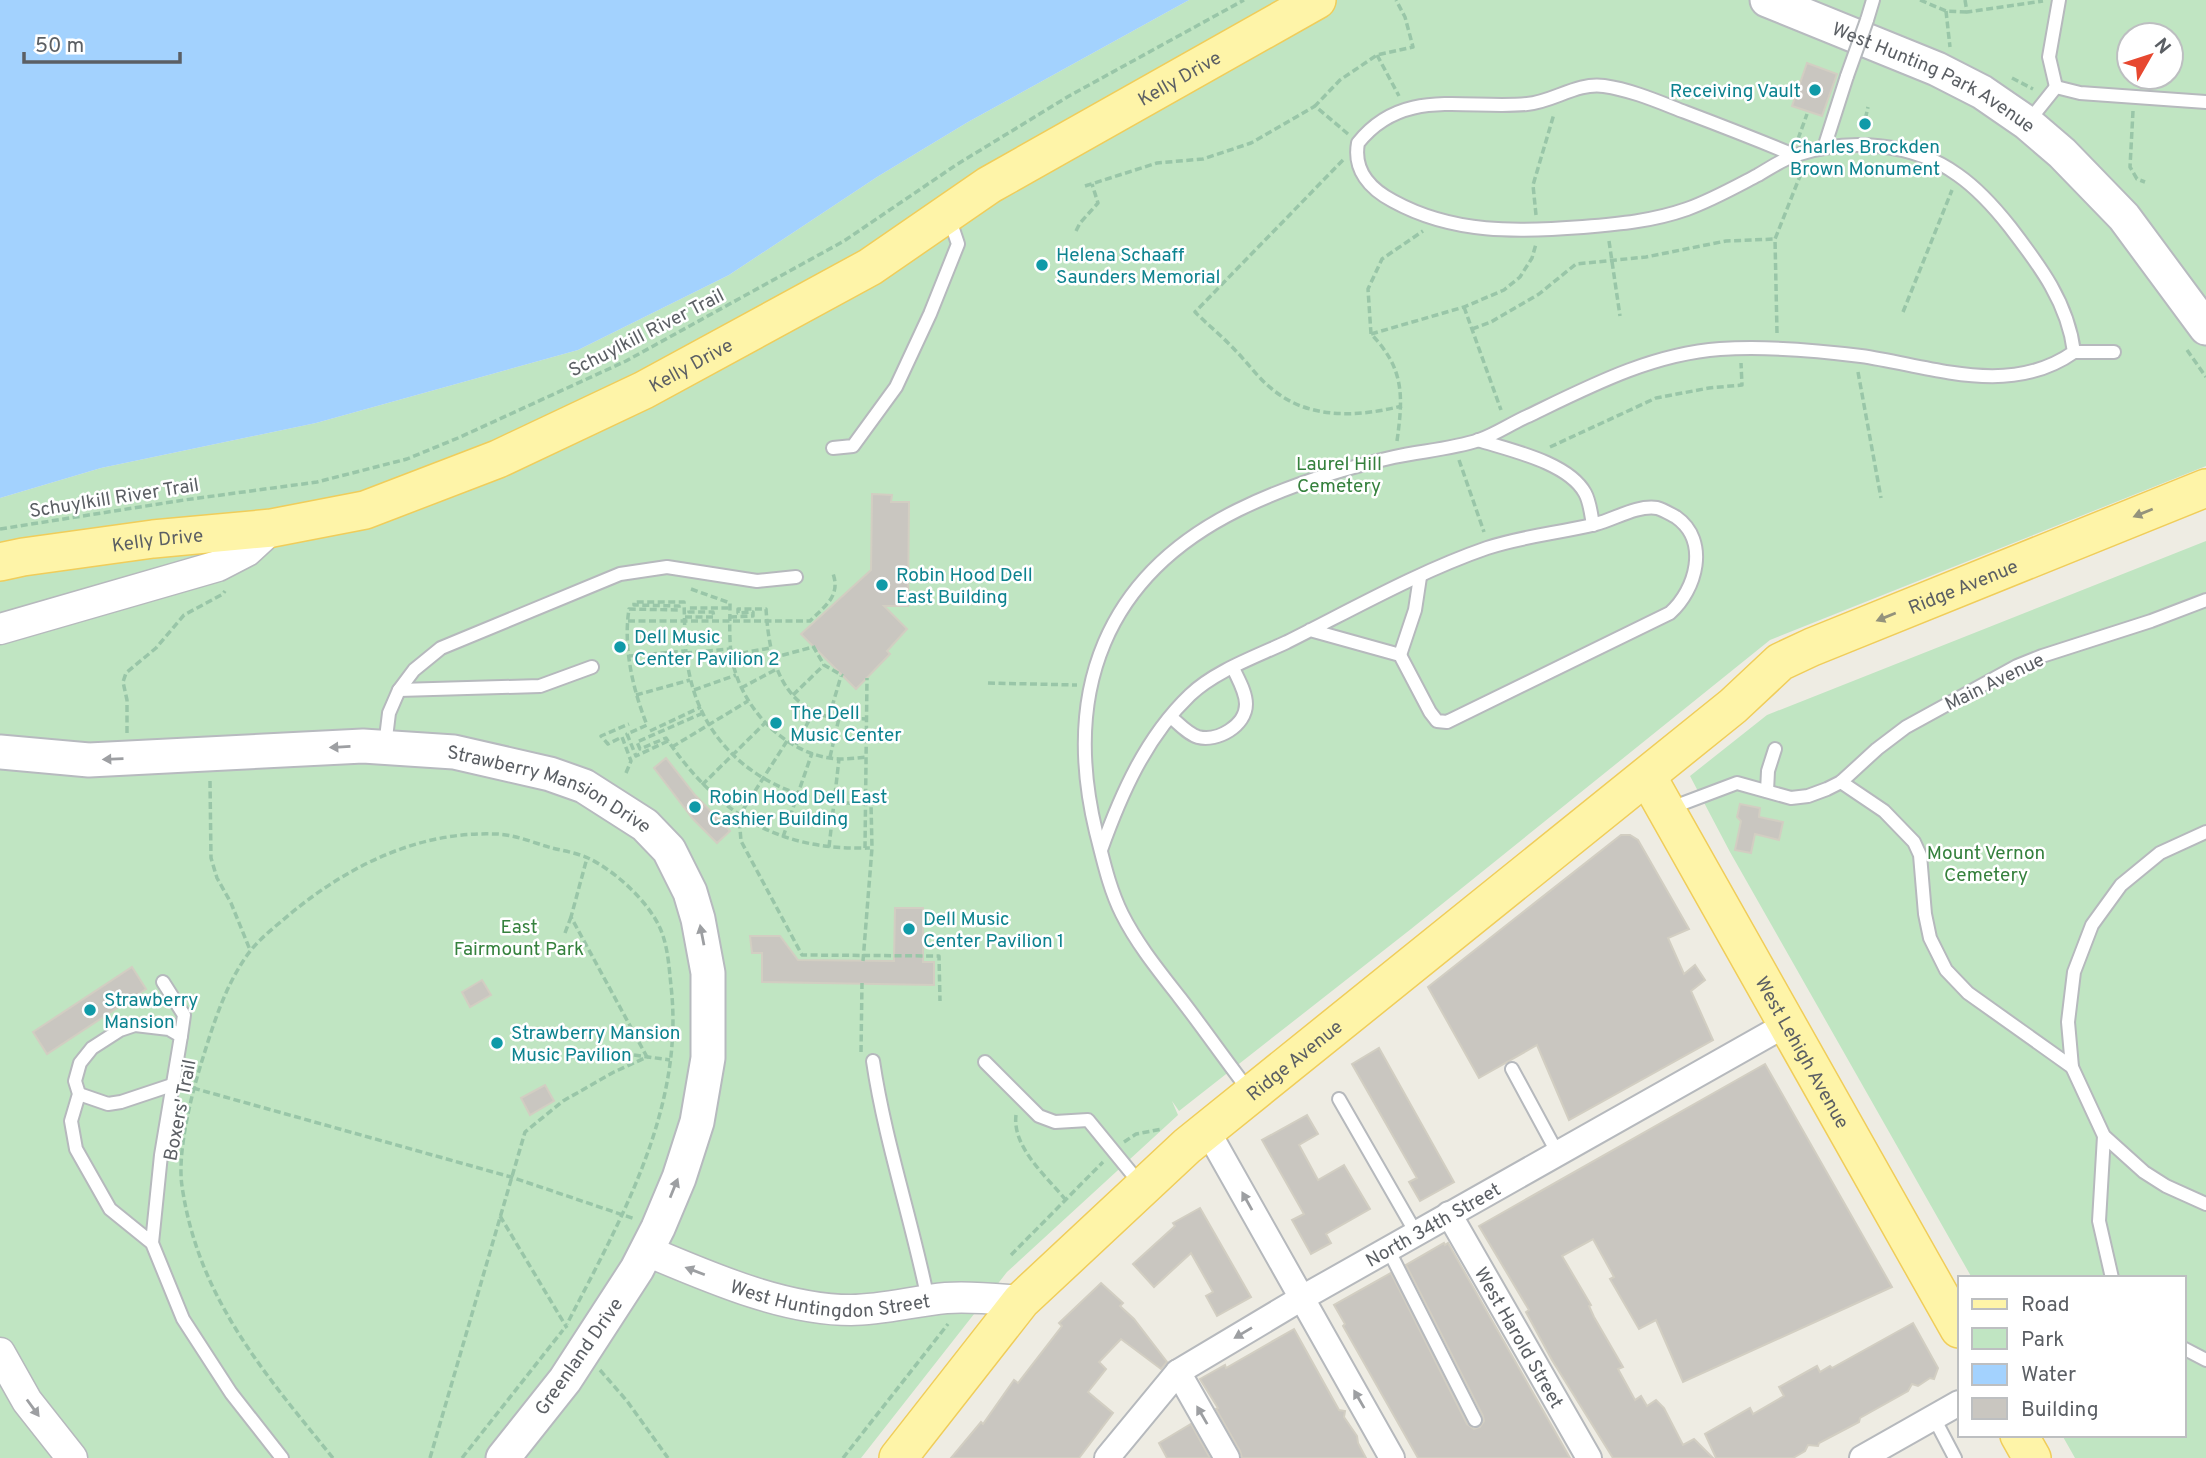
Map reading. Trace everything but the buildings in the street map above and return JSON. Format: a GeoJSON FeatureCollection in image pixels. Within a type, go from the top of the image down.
{"type":"FeatureCollection","features":[{"type":"Feature","properties":{"kind":"main road","name":"Kelly Drive"},"geometry":{"type":"LineString","coordinates":[[0,562],[152,539],[272,528],[365,510],[498,459],[644,390],[870,267],[989,185],[1317,0]]}},
{"type":"Feature","properties":{"kind":"main road","name":"West Hunting Park Avenue"},"geometry":{"type":"LineString","coordinates":[[1767,0],[1958,79],[2027,123],[2062,153],[2084,178],[2113,225],[2200,342]]}},
{"type":"Feature","properties":{"kind":"main road","name":"Ridge Avenue"},"geometry":{"type":"LineString","coordinates":[[898,1458],[1021,1301],[1142,1186],[1251,1093],[1733,706],[1771,670],[1796,654],[2206,488]]}},
{"type":"Feature","properties":{"kind":"main road","name":"Ridge Avenue"},"geometry":{"type":"LineString","coordinates":[[1733,706],[2206,514]]}},
{"type":"Feature","properties":{"kind":"main road","name":"Strawberry Mansion Drive"},"geometry":{"type":"LineString","coordinates":[[0,752],[89,760],[385,746],[454,752],[569,779],[645,824],[669,850],[690,892],[708,973],[708,1058],[702,1096],[679,1178],[647,1251]]}},
{"type":"Feature","properties":{"kind":"main road","name":"West Lehigh Avenue"},"geometry":{"type":"LineString","coordinates":[[1647,776],[1958,1327]]}},
{"type":"Feature","properties":{"kind":"main road","name":"Greenland Drive"},"geometry":{"type":"LineString","coordinates":[[503,1458],[565,1380],[647,1251]]}},
{"type":"Feature","properties":{"kind":"main road"},"geometry":{"type":"LineString","coordinates":[[2020,1437],[2032,1458]]}},
{"type":"Feature","properties":{"kind":"street"},"geometry":{"type":"LineString","coordinates":[[0,629],[218,566],[247,551],[272,528]]}},
{"type":"Feature","properties":{"kind":"street","name":"North 34th Street"},"geometry":{"type":"LineString","coordinates":[[1107,1458],[1178,1372],[1302,1298],[1787,1024]]}},
{"type":"Feature","properties":{"kind":"street"},"geometry":{"type":"LineString","coordinates":[[1207,1130],[1392,1458]]}},
{"type":"Feature","properties":{"kind":"street","name":"West Harold Street"},"geometry":{"type":"LineString","coordinates":[[1450,1214],[1589,1458]]}},
{"type":"Feature","properties":{"kind":"street","name":"West Huntingdon Street"},"geometry":{"type":"LineString","coordinates":[[647,1251],[694,1271],[748,1289],[827,1309],[862,1310],[969,1297],[1021,1301]]}},
{"type":"Feature","properties":{"kind":"street"},"geometry":{"type":"LineString","coordinates":[[0,1353],[27,1401],[72,1458]]}},
{"type":"Feature","properties":{"kind":"street"},"geometry":{"type":"LineString","coordinates":[[1178,1372],[1227,1458]]}},
{"type":"Feature","properties":{"kind":"street"},"geometry":{"type":"LineString","coordinates":[[1862,1458],[1958,1404]]}},
{"type":"Feature","properties":{"kind":"lane"},"geometry":{"type":"LineString","coordinates":[[1824,148],[1873,0]]}},
{"type":"Feature","properties":{"kind":"lane"},"geometry":{"type":"LineString","coordinates":[[2056,87],[2049,57],[2059,0]]}},
{"type":"Feature","properties":{"kind":"lane"},"geometry":{"type":"LineString","coordinates":[[1794,155],[1654,100],[1601,85],[1527,104],[1459,103],[1405,109],[1379,121],[1357,148],[1357,166],[1364,178],[1380,193],[1414,213],[1436,221],[1477,229],[1538,230],[1633,223],[1686,209],[1734,188],[1794,155],[1824,148],[1860,145],[1898,149],[1958,175],[1993,207],[2040,267],[2067,317],[2074,352]]}},
{"type":"Feature","properties":{"kind":"lane"},"geometry":{"type":"LineString","coordinates":[[2027,123],[2056,87]]}},
{"type":"Feature","properties":{"kind":"lane"},"geometry":{"type":"LineString","coordinates":[[2056,87],[2080,93],[2206,102]]}},
{"type":"Feature","properties":{"kind":"lane"},"geometry":{"type":"LineString","coordinates":[[833,448],[853,446],[896,387],[930,314],[958,244],[948,213]]}},
{"type":"Feature","properties":{"kind":"lane"},"geometry":{"type":"LineString","coordinates":[[1251,1093],[1129,928],[1112,891],[1086,778],[1086,734],[1092,685],[1103,642],[1114,619],[1146,577],[1183,542],[1268,496],[1330,474],[1478,440],[1610,377],[1649,362],[1705,350],[1778,348],[1867,357],[1959,376],[1977,377],[2035,371],[2054,365],[2074,352],[2114,352]]}},
{"type":"Feature","properties":{"kind":"lane"},"geometry":{"type":"LineString","coordinates":[[1478,440],[1564,472],[1580,485],[1589,503],[1593,525]]}},
{"type":"Feature","properties":{"kind":"lane"},"geometry":{"type":"LineString","coordinates":[[1101,850],[1129,781],[1171,717],[1197,689],[1233,668],[1310,630],[1420,576],[1489,547],[1593,525],[1646,508],[1662,510],[1680,520],[1690,532],[1696,555],[1695,572],[1688,591],[1675,608],[1645,627],[1447,722],[1437,721],[1433,717],[1400,655],[1310,630]]}},
{"type":"Feature","properties":{"kind":"lane"},"geometry":{"type":"LineString","coordinates":[[385,746],[389,713],[399,690],[414,670],[442,648],[620,574],[667,567],[757,581],[796,577]]}},
{"type":"Feature","properties":{"kind":"lane"},"geometry":{"type":"LineString","coordinates":[[1400,655],[1415,610],[1420,576]]}},
{"type":"Feature","properties":{"kind":"lane","name":"Main Avenue"},"geometry":{"type":"LineString","coordinates":[[1667,810],[1737,783],[1791,798],[1808,796],[1841,782],[1906,727],[2017,666],[2206,600]]}},
{"type":"Feature","properties":{"kind":"lane"},"geometry":{"type":"LineString","coordinates":[[399,690],[540,686],[592,667]]}},
{"type":"Feature","properties":{"kind":"lane"},"geometry":{"type":"LineString","coordinates":[[1171,717],[1197,737],[1214,736],[1236,725],[1245,712],[1246,705],[1233,668]]}},
{"type":"Feature","properties":{"kind":"lane"},"geometry":{"type":"LineString","coordinates":[[1767,791],[1768,771],[1775,748]]}},
{"type":"Feature","properties":{"kind":"lane"},"geometry":{"type":"LineString","coordinates":[[1841,782],[1884,811],[1914,842],[1920,855],[1930,938],[1946,970],[1968,993],[2072,1068]]}},
{"type":"Feature","properties":{"kind":"lane"},"geometry":{"type":"LineString","coordinates":[[2206,832],[2160,853],[2121,885],[2092,925],[2074,972],[2068,1022],[2072,1068],[2104,1136],[2144,1172],[2166,1186],[2206,1204]]}},
{"type":"Feature","properties":{"kind":"lane"},"geometry":{"type":"LineString","coordinates":[[163,982],[184,1015],[161,1155],[152,1243],[183,1318],[231,1393],[282,1458]]}},
{"type":"Feature","properties":{"kind":"lane"},"geometry":{"type":"LineString","coordinates":[[152,1243],[110,1209],[76,1149],[71,1121],[79,1094],[75,1082],[80,1063],[92,1048],[120,1030],[135,1024],[149,1025],[169,1029],[181,1036]]}},
{"type":"Feature","properties":{"kind":"lane"},"geometry":{"type":"LineString","coordinates":[[867,1061],[920,1259],[928,1300]]}},
{"type":"Feature","properties":{"kind":"lane"},"geometry":{"type":"LineString","coordinates":[[985,1062],[1038,1116],[1055,1122],[1088,1119],[1142,1186]]}},
{"type":"Feature","properties":{"kind":"lane"},"geometry":{"type":"LineString","coordinates":[[1512,1069],[1558,1154]]}},
{"type":"Feature","properties":{"kind":"lane"},"geometry":{"type":"LineString","coordinates":[[79,1094],[108,1104],[172,1085]]}},
{"type":"Feature","properties":{"kind":"lane"},"geometry":{"type":"LineString","coordinates":[[1339,1098],[1416,1233]]}},
{"type":"Feature","properties":{"kind":"lane"},"geometry":{"type":"LineString","coordinates":[[2104,1136],[2099,1221],[2112,1276]]}},
{"type":"Feature","properties":{"kind":"lane"},"geometry":{"type":"LineString","coordinates":[[1388,1249],[1475,1420]]}},
{"type":"Feature","properties":{"kind":"lane"},"geometry":{"type":"LineString","coordinates":[[2185,1349],[2206,1360]]}},
{"type":"Feature","properties":{"kind":"lane"},"geometry":{"type":"LineString","coordinates":[[1934,1418],[1955,1458]]}},
{"type":"Feature","properties":{"kind":"path","name":"Schuylkill River Trail"},"geometry":{"type":"LineString","coordinates":[[0,529],[317,482],[407,459],[458,438],[626,361],[844,241],[956,165],[1069,96],[1244,0]]}},
{"type":"Feature","properties":{"kind":"path"},"geometry":{"type":"LineString","coordinates":[[1085,186],[1157,163],[1203,159],[1251,144],[1315,106],[1340,80],[1377,55],[1413,47],[1405,17],[1396,0]]}},
{"type":"Feature","properties":{"kind":"path"},"geometry":{"type":"LineString","coordinates":[[1920,0],[1946,11],[1967,12],[2019,2],[2047,1]]}},
{"type":"Feature","properties":{"kind":"path"},"geometry":{"type":"LineString","coordinates":[[1965,0],[1967,12]]}},
{"type":"Feature","properties":{"kind":"path"},"geometry":{"type":"LineString","coordinates":[[1946,11],[1951,51]]}},
{"type":"Feature","properties":{"kind":"path"},"geometry":{"type":"LineString","coordinates":[[1377,55],[1405,109]]}},
{"type":"Feature","properties":{"kind":"path"},"geometry":{"type":"LineString","coordinates":[[1315,106],[1357,148],[1195,312],[1271,389],[1292,402],[1311,410],[1338,414],[1402,406]]}},
{"type":"Feature","properties":{"kind":"path"},"geometry":{"type":"LineString","coordinates":[[1860,145],[1868,107]]}},
{"type":"Feature","properties":{"kind":"path"},"geometry":{"type":"LineString","coordinates":[[2134,108],[2130,167],[2137,179],[2145,181]]}},
{"type":"Feature","properties":{"kind":"path"},"geometry":{"type":"LineString","coordinates":[[1371,334],[1464,307],[1504,290],[1520,277],[1532,258],[1538,230],[1533,185],[1556,109]]}},
{"type":"Feature","properties":{"kind":"path"},"geometry":{"type":"LineString","coordinates":[[1794,155],[1807,114]]}},
{"type":"Feature","properties":{"kind":"path"},"geometry":{"type":"LineString","coordinates":[[1778,348],[1774,239],[1809,152]]}},
{"type":"Feature","properties":{"kind":"path"},"geometry":{"type":"LineString","coordinates":[[1903,312],[1958,175]]}},
{"type":"Feature","properties":{"kind":"path"},"geometry":{"type":"LineString","coordinates":[[1076,231],[1098,203],[1092,184]]}},
{"type":"Feature","properties":{"kind":"path"},"geometry":{"type":"LineString","coordinates":[[1395,457],[1402,406],[1400,384],[1380,342],[1371,334],[1368,289],[1382,259],[1436,221]]}},
{"type":"Feature","properties":{"kind":"path"},"geometry":{"type":"LineString","coordinates":[[1608,225],[1620,316]]}},
{"type":"Feature","properties":{"kind":"path"},"geometry":{"type":"LineString","coordinates":[[1472,328],[1491,322],[1539,294],[1576,264],[1646,257],[1726,241],[1774,239]]}},
{"type":"Feature","properties":{"kind":"path"},"geometry":{"type":"LineString","coordinates":[[1464,307],[1506,426]]}},
{"type":"Feature","properties":{"kind":"path"},"geometry":{"type":"LineString","coordinates":[[2200,342],[2206,377]]}},
{"type":"Feature","properties":{"kind":"path"},"geometry":{"type":"LineString","coordinates":[[1529,457],[1656,398],[1742,385],[1741,364]]}},
{"type":"Feature","properties":{"kind":"path"},"geometry":{"type":"LineString","coordinates":[[1857,368],[1881,498]]}},
{"type":"Feature","properties":{"kind":"path"},"geometry":{"type":"LineString","coordinates":[[1453,445],[1489,547]]}},
{"type":"Feature","properties":{"kind":"path"},"geometry":{"type":"LineString","coordinates":[[685,619],[811,623],[833,597],[837,583],[832,571]]}},
{"type":"Feature","properties":{"kind":"path"},"geometry":{"type":"LineString","coordinates":[[127,727],[127,700],[123,682],[126,673],[156,649],[184,615],[223,594],[223,582]]}},
{"type":"Feature","properties":{"kind":"path"},"geometry":{"type":"LineString","coordinates":[[714,597],[730,603],[730,649],[736,676],[748,701],[765,723],[787,741],[812,752],[839,759],[866,757]]}},
{"type":"Feature","properties":{"kind":"path"},"geometry":{"type":"LineString","coordinates":[[651,733],[636,695],[629,656],[629,609],[679,610],[679,606],[634,606],[634,602],[684,602],[685,652],[690,680],[709,724],[733,755],[762,779],[797,795],[834,803],[871,803],[872,848],[863,961]]}},
{"type":"Feature","properties":{"kind":"path"},"geometry":{"type":"LineString","coordinates":[[627,621],[714,617],[713,612],[689,612],[689,608],[730,608]]}},
{"type":"Feature","properties":{"kind":"path"},"geometry":{"type":"LineString","coordinates":[[730,619],[753,616],[753,612],[738,613],[738,609],[766,609],[775,670],[793,695],[814,711],[829,717],[867,719]]}},
{"type":"Feature","properties":{"kind":"path"},"geometry":{"type":"LineString","coordinates":[[772,658],[813,647],[824,665],[842,676],[829,717]]}},
{"type":"Feature","properties":{"kind":"path"},"geometry":{"type":"LineString","coordinates":[[629,656],[730,649]]}},
{"type":"Feature","properties":{"kind":"path"},"geometry":{"type":"LineString","coordinates":[[731,655],[770,649]]}},
{"type":"Feature","properties":{"kind":"path"},"geometry":{"type":"LineString","coordinates":[[793,695],[824,665]]}},
{"type":"Feature","properties":{"kind":"path"},"geometry":{"type":"LineString","coordinates":[[741,688],[775,670]]}},
{"type":"Feature","properties":{"kind":"path"},"geometry":{"type":"LineString","coordinates":[[694,690],[736,676]]}},
{"type":"Feature","properties":{"kind":"path"},"geometry":{"type":"LineString","coordinates":[[865,848],[867,678]]}},
{"type":"Feature","properties":{"kind":"path"},"geometry":{"type":"LineString","coordinates":[[636,695],[690,680]]}},
{"type":"Feature","properties":{"kind":"path"},"geometry":{"type":"LineString","coordinates":[[988,683],[1092,685]]}},
{"type":"Feature","properties":{"kind":"path"},"geometry":{"type":"LineString","coordinates":[[672,747],[748,701]]}},
{"type":"Feature","properties":{"kind":"path"},"geometry":{"type":"LineString","coordinates":[[701,707],[637,742],[640,749],[666,738],[702,785],[738,816],[783,837],[830,847],[872,848]]}},
{"type":"Feature","properties":{"kind":"path"},"geometry":{"type":"LineString","coordinates":[[796,746],[814,711]]}},
{"type":"Feature","properties":{"kind":"path"},"geometry":{"type":"LineString","coordinates":[[651,733],[703,713]]}},
{"type":"Feature","properties":{"kind":"path"},"geometry":{"type":"LineString","coordinates":[[830,757],[839,718]]}},
{"type":"Feature","properties":{"kind":"path"},"geometry":{"type":"LineString","coordinates":[[702,785],[765,723]]}},
{"type":"Feature","properties":{"kind":"path"},"geometry":{"type":"LineString","coordinates":[[626,773],[631,761],[622,737],[608,744],[601,736],[629,724]]}},
{"type":"Feature","properties":{"kind":"path"},"geometry":{"type":"LineString","coordinates":[[648,725],[627,734],[636,756],[668,741]]}},
{"type":"Feature","properties":{"kind":"path"},"geometry":{"type":"LineString","coordinates":[[787,741],[738,816],[741,841],[802,955],[939,956],[940,1001]]}},
{"type":"Feature","properties":{"kind":"path"},"geometry":{"type":"LineString","coordinates":[[783,837],[812,752]]}},
{"type":"Feature","properties":{"kind":"path"},"geometry":{"type":"LineString","coordinates":[[830,847],[839,759]]}},
{"type":"Feature","properties":{"kind":"path"},"geometry":{"type":"LineString","coordinates":[[210,781],[211,858],[217,878],[231,903],[250,951]]}},
{"type":"Feature","properties":{"kind":"path","name":"Boxers' Trail"},"geometry":{"type":"LineString","coordinates":[[333,1458],[247,1351],[223,1310],[205,1269],[195,1242],[180,1166],[193,1088],[226,993],[250,951],[303,902],[354,868],[409,845],[456,835],[499,834],[587,858],[631,889],[648,907],[661,930],[667,954],[674,1015],[667,1085],[648,1154],[623,1214],[565,1327],[462,1458]]}},
{"type":"Feature","properties":{"kind":"path"},"geometry":{"type":"LineString","coordinates":[[565,933],[587,858]]}},
{"type":"Feature","properties":{"kind":"path"},"geometry":{"type":"LineString","coordinates":[[571,917],[647,1057]]}},
{"type":"Feature","properties":{"kind":"path"},"geometry":{"type":"LineString","coordinates":[[862,983],[867,1061]]}},
{"type":"Feature","properties":{"kind":"path"},"geometry":{"type":"LineString","coordinates":[[634,1055],[670,1060]]}},
{"type":"Feature","properties":{"kind":"path"},"geometry":{"type":"LineString","coordinates":[[430,1458],[525,1132],[563,1101],[647,1057]]}},
{"type":"Feature","properties":{"kind":"path"},"geometry":{"type":"LineString","coordinates":[[193,1088],[511,1177],[623,1214]]}},
{"type":"Feature","properties":{"kind":"path"},"geometry":{"type":"LineString","coordinates":[[1021,1099],[1015,1122],[1020,1139],[1029,1156],[1065,1199]]}},
{"type":"Feature","properties":{"kind":"path"},"geometry":{"type":"LineString","coordinates":[[1011,1255],[1114,1151],[1136,1134],[1168,1127]]}},
{"type":"Feature","properties":{"kind":"path"},"geometry":{"type":"LineString","coordinates":[[500,1216],[565,1327],[574,1335]]}},
{"type":"Feature","properties":{"kind":"path"},"geometry":{"type":"LineString","coordinates":[[843,1458],[951,1321]]}},
{"type":"Feature","properties":{"kind":"path"},"geometry":{"type":"LineString","coordinates":[[599,1369],[627,1401],[668,1458]]}},
{"type":"Feature","properties":{"kind":"green space"},"geometry":{"type":"Polygon","coordinates":[[[1189,0],[2206,0],[2206,466],[1770,640],[1411,929],[1179,1111],[1172,1101],[1178,1115],[1007,1272],[861,1458],[0,1458],[0,498],[101,468],[316,423],[578,350],[729,275],[877,177],[968,122],[1189,0]]]}},
{"type":"Feature","properties":{"kind":"green space","name":"Mount Vernon Cemetery"},"geometry":{"type":"Polygon","coordinates":[[[2206,541],[2206,1458],[2075,1458],[2063,1437],[2185,1437],[2185,1276],[1971,1276],[1730,852],[1690,776],[1767,715],[2206,541]]]}},
{"type":"Feature","properties":{"kind":"water"},"geometry":{"type":"Polygon","coordinates":[[[0,0],[1189,0],[968,122],[877,177],[729,275],[578,350],[316,423],[101,468],[0,498],[0,0]]]}},
{"type":"Feature","properties":{"kind":"place","name":"Receiving Vault"},"geometry":{"type":"Point","coordinates":[1815,90]}},
{"type":"Feature","properties":{"kind":"place","name":"Charles Brockden Brown Monument"},"geometry":{"type":"Point","coordinates":[1865,124]}},
{"type":"Feature","properties":{"kind":"place","name":"Helena Schaaff Saunders Memorial"},"geometry":{"type":"Point","coordinates":[1042,265]}},
{"type":"Feature","properties":{"kind":"place","name":"Robin Hood Dell East Building"},"geometry":{"type":"Point","coordinates":[882,585]}},
{"type":"Feature","properties":{"kind":"place","name":"Dell Music Center Pavilion 2"},"geometry":{"type":"Point","coordinates":[620,647]}},
{"type":"Feature","properties":{"kind":"place","name":"The Dell Music Center"},"geometry":{"type":"Point","coordinates":[776,723]}},
{"type":"Feature","properties":{"kind":"place","name":"Robin Hood Dell East Cashier Building"},"geometry":{"type":"Point","coordinates":[695,807]}},
{"type":"Feature","properties":{"kind":"place","name":"Dell Music Center Pavilion 1"},"geometry":{"type":"Point","coordinates":[909,929]}},
{"type":"Feature","properties":{"kind":"place","name":"Strawberry Mansion"},"geometry":{"type":"Point","coordinates":[90,1010]}},
{"type":"Feature","properties":{"kind":"place","name":"Strawberry Mansion Music Pavilion"},"geometry":{"type":"Point","coordinates":[497,1043]}},
{"type":"Feature","properties":{"kind":"park label","name":"Laurel Hill Cemetery"},"geometry":{"type":"Point","coordinates":[1339,474]}},
{"type":"Feature","properties":{"kind":"park label","name":"East Fairmount Park"},"geometry":{"type":"Point","coordinates":[519,937]}}]}
